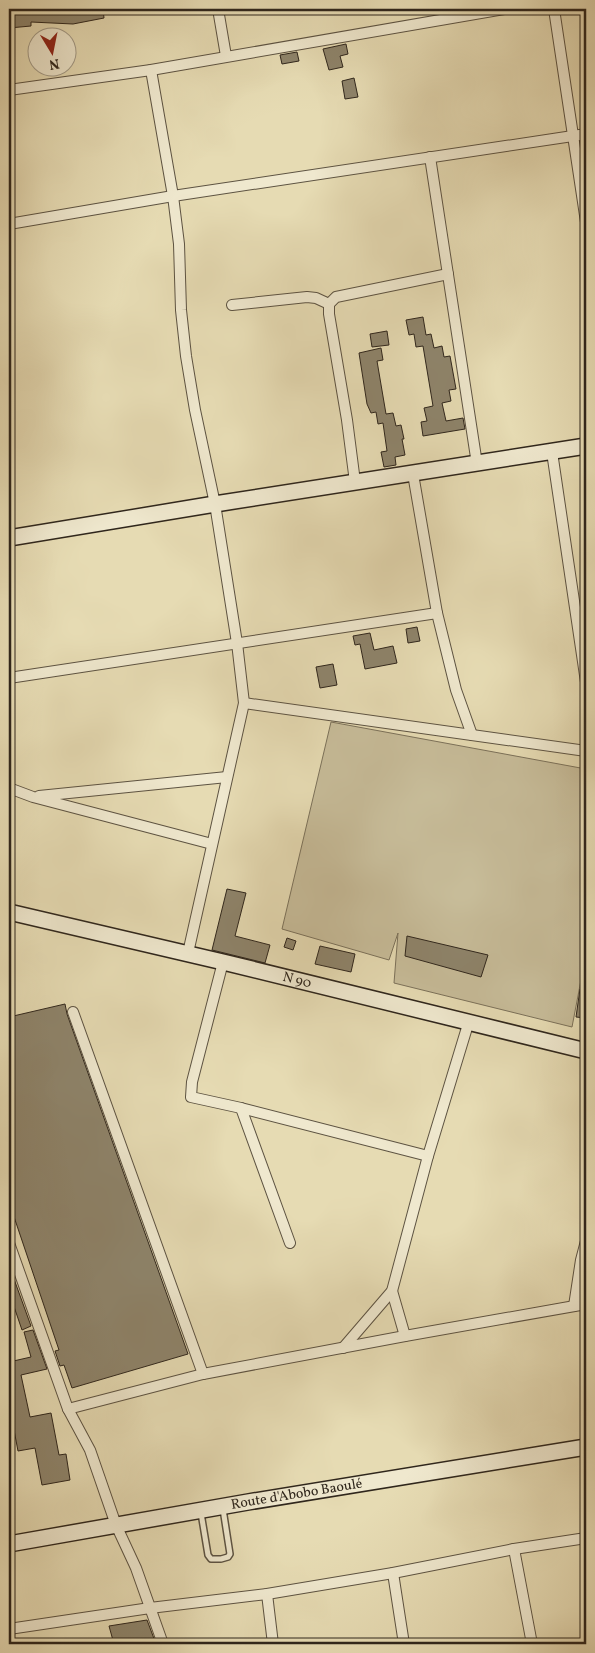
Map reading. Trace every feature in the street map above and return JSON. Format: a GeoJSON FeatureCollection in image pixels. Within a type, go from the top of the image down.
{"type":"FeatureCollection","features":[{"type":"Feature","properties":{"kind":"street"},"geometry":{"type":"LineString","coordinates":[[218,9],[226,56]]}},
{"type":"Feature","properties":{"kind":"street"},"geometry":{"type":"LineString","coordinates":[[9,90],[151,70],[504,9]]}},
{"type":"Feature","properties":{"kind":"street"},"geometry":{"type":"LineString","coordinates":[[554,9],[586,222]]}},
{"type":"Feature","properties":{"kind":"street"},"geometry":{"type":"LineString","coordinates":[[151,70],[173,196],[186,356],[195,410],[216,504],[237,642],[244,703],[188,953]]}},
{"type":"Feature","properties":{"kind":"street"},"geometry":{"type":"LineString","coordinates":[[9,224],[173,196],[586,134]]}},
{"type":"Feature","properties":{"kind":"street"},"geometry":{"type":"LineString","coordinates":[[430,157],[477,464]]}},
{"type":"Feature","properties":{"kind":"street"},"geometry":{"type":"LineString","coordinates":[[355,482],[329,304],[336,297],[448,274]]}},
{"type":"Feature","properties":{"kind":"street"},"geometry":{"type":"LineString","coordinates":[[232,305],[307,297],[316,298],[329,304]]}},
{"type":"Feature","properties":{"kind":"street"},"geometry":{"type":"LineString","coordinates":[[9,538],[586,446]]}},
{"type":"Feature","properties":{"kind":"street"},"geometry":{"type":"LineString","coordinates":[[552,452],[586,682]]}},
{"type":"Feature","properties":{"kind":"street"},"geometry":{"type":"LineString","coordinates":[[413,474],[437,613],[456,690],[472,735]]}},
{"type":"Feature","properties":{"kind":"street"},"geometry":{"type":"LineString","coordinates":[[9,678],[437,613]]}},
{"type":"Feature","properties":{"kind":"street"},"geometry":{"type":"LineString","coordinates":[[244,703],[586,751]]}},
{"type":"Feature","properties":{"kind":"street"},"geometry":{"type":"LineString","coordinates":[[33,797],[227,777]]}},
{"type":"Feature","properties":{"kind":"street"},"geometry":{"type":"LineString","coordinates":[[9,788],[33,797],[212,844]]}},
{"type":"Feature","properties":{"kind":"street","name":"N 90"},"geometry":{"type":"LineString","coordinates":[[9,912],[188,953],[586,1051]]}},
{"type":"Feature","properties":{"kind":"street"},"geometry":{"type":"LineString","coordinates":[[223,962],[192,1082],[192,1097],[428,1156]]}},
{"type":"Feature","properties":{"kind":"street"},"geometry":{"type":"LineString","coordinates":[[73,1012],[203,1374]]}},
{"type":"Feature","properties":{"kind":"street"},"geometry":{"type":"LineString","coordinates":[[343,1348],[392,1291],[428,1156],[469,1021]]}},
{"type":"Feature","properties":{"kind":"street"},"geometry":{"type":"LineString","coordinates":[[241,1108],[290,1243]]}},
{"type":"Feature","properties":{"kind":"street"},"geometry":{"type":"LineString","coordinates":[[574,1306],[586,1240]]}},
{"type":"Feature","properties":{"kind":"street"},"geometry":{"type":"LineString","coordinates":[[9,1243],[68,1408],[90,1450],[116,1525],[136,1568],[163,1644]]}},
{"type":"Feature","properties":{"kind":"street"},"geometry":{"type":"LineString","coordinates":[[392,1291],[405,1336]]}},
{"type":"Feature","properties":{"kind":"street"},"geometry":{"type":"LineString","coordinates":[[68,1408],[203,1374],[586,1304]]}},
{"type":"Feature","properties":{"kind":"street","name":"Route d'Abobo Baoulé"},"geometry":{"type":"LineString","coordinates":[[9,1544],[223,1506],[586,1447]]}},
{"type":"Feature","properties":{"kind":"street"},"geometry":{"type":"LineString","coordinates":[[9,1629],[150,1608],[267,1594],[393,1573],[514,1549],[586,1538]]}},
{"type":"Feature","properties":{"kind":"street"},"geometry":{"type":"LineString","coordinates":[[514,1549],[532,1644]]}},
{"type":"Feature","properties":{"kind":"street"},"geometry":{"type":"LineString","coordinates":[[393,1573],[404,1644]]}},
{"type":"Feature","properties":{"kind":"street"},"geometry":{"type":"LineString","coordinates":[[267,1594],[273,1644]]}},
{"type":"Feature","properties":{"kind":"lane"},"geometry":{"type":"LineString","coordinates":[[201,1510],[209,1558],[216,1560],[225,1559],[230,1554],[223,1506]]}},
{"type":"Feature","properties":{"kind":"shaded area"},"geometry":{"type":"Polygon","coordinates":[[[331,722],[586,769],[586,954],[572,1027],[394,983],[398,933],[389,960],[282,929],[331,722]]]}},
{"type":"Feature","properties":{"kind":"building"},"geometry":{"type":"Polygon","coordinates":[[[9,9],[103,9],[104,18],[73,24],[31,22],[31,26],[9,28],[9,9]]]}},
{"type":"Feature","properties":{"kind":"building"},"geometry":{"type":"Polygon","coordinates":[[[346,44],[348,54],[340,56],[343,67],[329,70],[323,49],[346,44]]]}},
{"type":"Feature","properties":{"kind":"building"},"geometry":{"type":"Polygon","coordinates":[[[297,52],[299,61],[282,64],[280,55],[297,52]]]}},
{"type":"Feature","properties":{"kind":"building"},"geometry":{"type":"Polygon","coordinates":[[[354,78],[358,97],[345,99],[342,81],[354,78]]]}},
{"type":"Feature","properties":{"kind":"building"},"geometry":{"type":"Polygon","coordinates":[[[423,317],[426,335],[431,334],[434,348],[442,346],[444,357],[450,356],[456,389],[449,390],[451,401],[442,403],[446,421],[463,418],[465,429],[423,436],[421,422],[427,421],[424,408],[433,406],[423,346],[416,347],[414,334],[409,335],[406,320],[423,317]]]}},
{"type":"Feature","properties":{"kind":"building"},"geometry":{"type":"Polygon","coordinates":[[[387,331],[389,345],[372,347],[370,334],[387,331]]]}},
{"type":"Feature","properties":{"kind":"building"},"geometry":{"type":"Polygon","coordinates":[[[381,348],[383,360],[377,361],[386,414],[393,413],[396,426],[401,425],[405,455],[395,457],[396,465],[384,467],[381,452],[387,451],[383,423],[378,424],[376,412],[371,413],[367,404],[359,353],[381,348]]]}},
{"type":"Feature","properties":{"kind":"building"},"geometry":{"type":"Polygon","coordinates":[[[417,627],[420,641],[408,643],[406,629],[417,627]]]}},
{"type":"Feature","properties":{"kind":"building"},"geometry":{"type":"Polygon","coordinates":[[[370,633],[374,650],[393,646],[397,663],[365,669],[360,644],[355,645],[353,636],[370,633]]]}},
{"type":"Feature","properties":{"kind":"building"},"geometry":{"type":"Polygon","coordinates":[[[333,664],[337,685],[320,688],[316,667],[333,664]]]}},
{"type":"Feature","properties":{"kind":"building"},"geometry":{"type":"Polygon","coordinates":[[[227,889],[246,893],[235,936],[270,945],[265,963],[212,950],[227,889]]]}},
{"type":"Feature","properties":{"kind":"building"},"geometry":{"type":"Polygon","coordinates":[[[407,936],[488,955],[481,977],[405,956],[407,936]]]}},
{"type":"Feature","properties":{"kind":"building"},"geometry":{"type":"Polygon","coordinates":[[[287,938],[296,941],[293,950],[284,947],[287,938]]]}},
{"type":"Feature","properties":{"kind":"building"},"geometry":{"type":"Polygon","coordinates":[[[320,946],[355,954],[351,972],[315,964],[320,946]]]}},
{"type":"Feature","properties":{"kind":"building"},"geometry":{"type":"Polygon","coordinates":[[[580,989],[586,989],[586,1018],[576,1017],[580,989]]]}},
{"type":"Feature","properties":{"kind":"building"},"geometry":{"type":"Polygon","coordinates":[[[65,1004],[188,1354],[72,1388],[64,1365],[60,1366],[55,1351],[59,1350],[9,1202],[9,1017],[65,1004]]]}},
{"type":"Feature","properties":{"kind":"building"},"geometry":{"type":"Polygon","coordinates":[[[9,1268],[31,1326],[22,1330],[9,1292],[9,1268]]]}},
{"type":"Feature","properties":{"kind":"building"},"geometry":{"type":"Polygon","coordinates":[[[33,1330],[47,1369],[21,1375],[30,1417],[51,1413],[59,1455],[66,1454],[70,1480],[42,1485],[35,1448],[18,1451],[11,1414],[9,1414],[9,1362],[31,1357],[24,1332],[33,1330]]]}},
{"type":"Feature","properties":{"kind":"building"},"geometry":{"type":"Polygon","coordinates":[[[147,1620],[156,1644],[114,1644],[109,1626],[147,1620]]]}}]}
